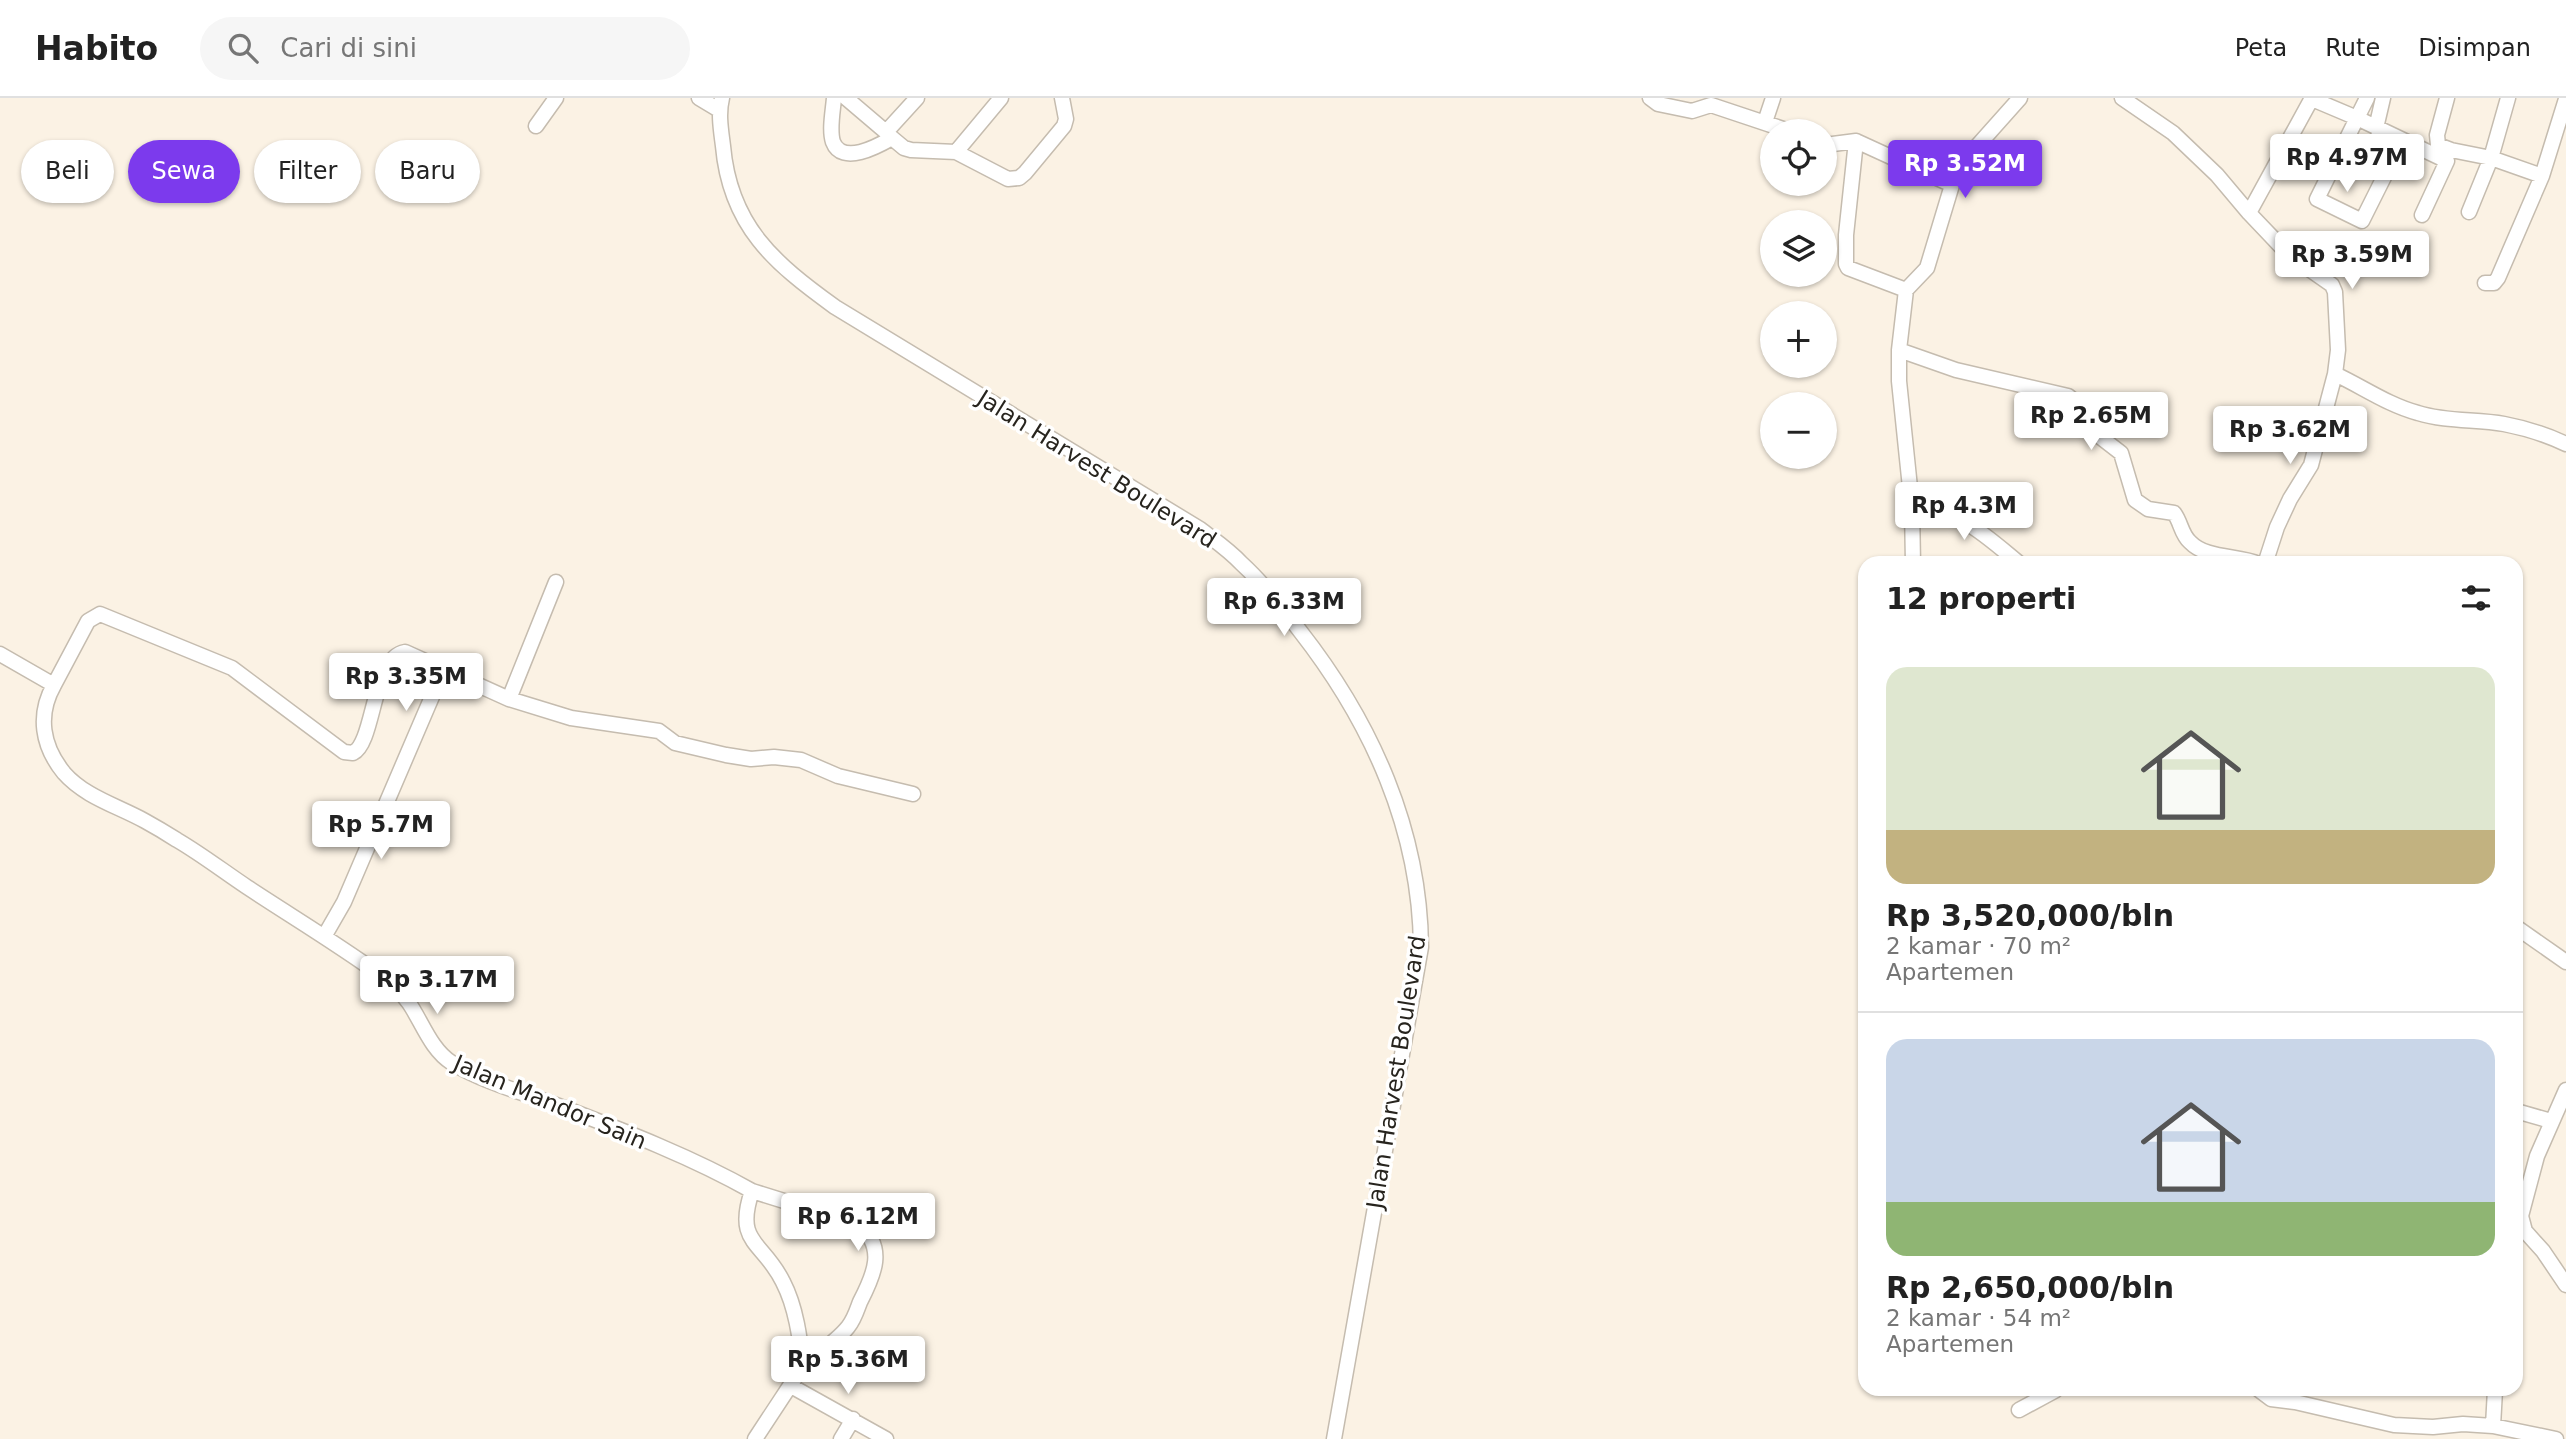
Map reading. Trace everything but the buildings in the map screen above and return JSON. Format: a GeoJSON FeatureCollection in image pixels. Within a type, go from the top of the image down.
{"type":"FeatureCollection","features":[{"type":"Feature","properties":{"kind":"street"},"geometry":{"type":"LineString","coordinates":[[536,126],[556,98]]}},
{"type":"Feature","properties":{"kind":"street"},"geometry":{"type":"LineString","coordinates":[[699,98],[720,104]]}},
{"type":"Feature","properties":{"kind":"street"},"geometry":{"type":"LineString","coordinates":[[834,98],[833,142],[847,154],[872,149],[889,135],[917,98]]}},
{"type":"Feature","properties":{"kind":"street"},"geometry":{"type":"LineString","coordinates":[[846,98],[904,148],[956,152],[1008,179],[1019,178],[1064,126],[1066,111],[1062,98]]}},
{"type":"Feature","properties":{"kind":"street"},"geometry":{"type":"LineString","coordinates":[[956,152],[1001,98]]}},
{"type":"Feature","properties":{"kind":"street"},"geometry":{"type":"LineString","coordinates":[[1650,98],[1658,104],[1692,111],[1711,105],[1760,120]]}},
{"type":"Feature","properties":{"kind":"street"},"geometry":{"type":"LineString","coordinates":[[1766,119],[1773,98]]}},
{"type":"Feature","properties":{"kind":"street"},"geometry":{"type":"LineString","coordinates":[[1913,556],[1912,507],[1899,381],[1899,350],[1906,290],[1927,268],[1952,185],[1963,162],[2021,98]]}},
{"type":"Feature","properties":{"kind":"street"},"geometry":{"type":"LineString","coordinates":[[2122,98],[2173,133],[2217,174],[2289,255],[2332,285],[2335,292],[2338,350],[2335,373],[2311,465],[2290,499],[2268,556]]}},
{"type":"Feature","properties":{"kind":"street"},"geometry":{"type":"LineString","coordinates":[[2249,213],[2312,98],[2447,161],[2422,215]]}},
{"type":"Feature","properties":{"kind":"street"},"geometry":{"type":"LineString","coordinates":[[2367,98],[2317,198],[2362,221],[2402,141]]}},
{"type":"Feature","properties":{"kind":"street"},"geometry":{"type":"LineString","coordinates":[[2376,128],[2383,98]]}},
{"type":"Feature","properties":{"kind":"street"},"geometry":{"type":"LineString","coordinates":[[2447,98],[2437,135],[2438,145],[2491,158],[2542,176]]}},
{"type":"Feature","properties":{"kind":"street"},"geometry":{"type":"LineString","coordinates":[[2469,212],[2491,158],[2508,98]]}},
{"type":"Feature","properties":{"kind":"street"},"geometry":{"type":"LineString","coordinates":[[2485,283],[2494,283],[2498,278],[2542,176],[2566,99]]}},
{"type":"Feature","properties":{"kind":"street","name":"Jalan Harvest Boulevard"},"geometry":{"type":"LineString","coordinates":[[720,104],[724,166],[742,219],[756,240],[792,276],[835,307],[1200,529],[1241,562],[1273,596],[1331,672],[1378,756],[1395,798],[1411,853],[1420,913],[1421,947],[1334,1439]]}},
{"type":"Feature","properties":{"kind":"street"},"geometry":{"type":"LineString","coordinates":[[1837,143],[1856,141],[1952,185]]}},
{"type":"Feature","properties":{"kind":"street"},"geometry":{"type":"LineString","coordinates":[[1856,141],[1846,235],[1846,264],[1848,268],[1906,290]]}},
{"type":"Feature","properties":{"kind":"street"},"geometry":{"type":"LineString","coordinates":[[1899,350],[1956,370],[2068,396],[2092,415],[2099,436],[2121,453],[2132,492],[2141,506],[2174,513],[2185,537],[2195,547],[2205,552],[2232,556]]}},
{"type":"Feature","properties":{"kind":"street"},"geometry":{"type":"LineString","coordinates":[[2335,373],[2377,397],[2418,413],[2462,422],[2503,424],[2566,444]]}},
{"type":"Feature","properties":{"kind":"street"},"geometry":{"type":"LineString","coordinates":[[1912,507],[1944,510],[1962,519],[2010,556]]}},
{"type":"Feature","properties":{"kind":"street"},"geometry":{"type":"LineString","coordinates":[[509,699],[556,582]]}},
{"type":"Feature","properties":{"kind":"street","name":"Jalan Mandor Sain"},"geometry":{"type":"LineString","coordinates":[[443,671],[405,652],[397,653],[377,691],[361,747],[353,753],[344,752],[232,668],[100,614],[88,621],[46,698],[43,727],[52,755],[64,773],[85,791],[182,842],[325,935],[381,975],[408,1001],[439,1053],[451,1062],[683,1158],[752,1191],[858,1224],[873,1241],[876,1258],[871,1281],[848,1326],[803,1366]]}},
{"type":"Feature","properties":{"kind":"street"},"geometry":{"type":"LineString","coordinates":[[0,654],[54,685]]}},
{"type":"Feature","properties":{"kind":"street"},"geometry":{"type":"LineString","coordinates":[[325,935],[344,902],[443,671],[509,699],[571,718],[659,731],[676,743],[726,755],[801,760],[850,779],[914,794]]}},
{"type":"Feature","properties":{"kind":"street"},"geometry":{"type":"LineString","coordinates":[[2523,931],[2566,962]]}},
{"type":"Feature","properties":{"kind":"street"},"geometry":{"type":"LineString","coordinates":[[2523,1203],[2551,1121],[2566,1090]]}},
{"type":"Feature","properties":{"kind":"street"},"geometry":{"type":"LineString","coordinates":[[2523,1113],[2551,1121]]}},
{"type":"Feature","properties":{"kind":"street"},"geometry":{"type":"LineString","coordinates":[[752,1191],[745,1223],[750,1237],[783,1281],[799,1330],[803,1366],[755,1439]]}},
{"type":"Feature","properties":{"kind":"street"},"geometry":{"type":"LineString","coordinates":[[2523,1226],[2566,1285]]}},
{"type":"Feature","properties":{"kind":"street"},"geometry":{"type":"LineString","coordinates":[[791,1386],[886,1439]]}},
{"type":"Feature","properties":{"kind":"street"},"geometry":{"type":"LineString","coordinates":[[2019,1410],[2045,1396]]}},
{"type":"Feature","properties":{"kind":"street"},"geometry":{"type":"LineString","coordinates":[[2267,1396],[2394,1424],[2432,1427],[2463,1424],[2493,1426],[2556,1439]]}},
{"type":"Feature","properties":{"kind":"street"},"geometry":{"type":"LineString","coordinates":[[2493,1426],[2495,1396]]}},
{"type":"Feature","properties":{"kind":"street"},"geometry":{"type":"LineString","coordinates":[[841,1439],[853,1419]]}}]}
